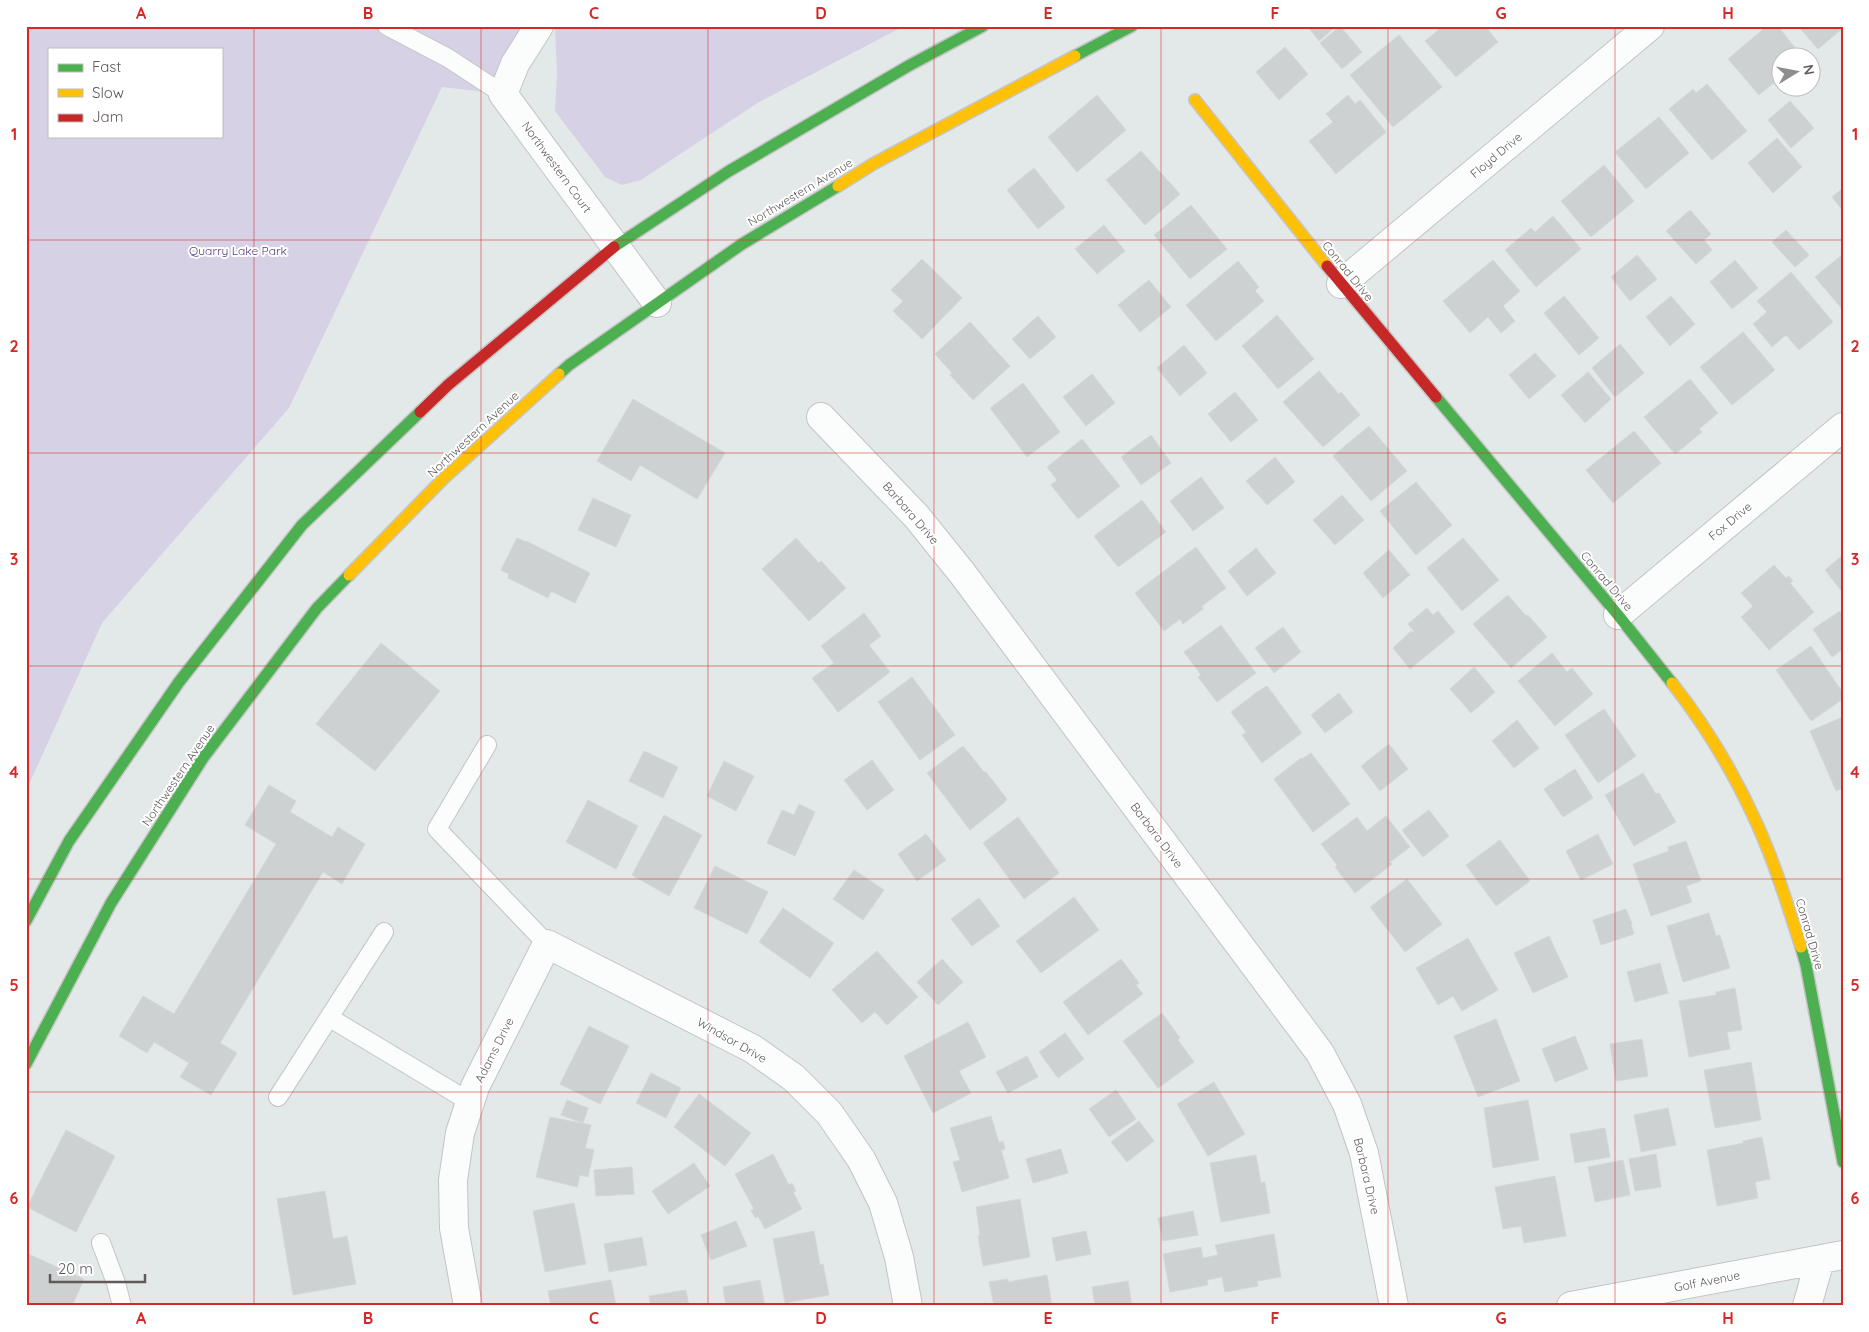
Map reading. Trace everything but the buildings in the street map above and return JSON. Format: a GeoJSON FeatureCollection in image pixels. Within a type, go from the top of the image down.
{"type":"FeatureCollection","features":[{"type":"Feature","properties":{"kind":"main road"},"geometry":{"type":"LineString","coordinates":[[26,921],[69,841],[180,682],[302,525],[448,385],[615,246],[738,166],[910,65],[983,26]]}},
{"type":"Feature","properties":{"kind":"main road","name":"Northwestern Avenue"},"geometry":{"type":"LineString","coordinates":[[26,1064],[112,903],[198,766],[317,608],[444,478],[569,364],[742,244],[873,164],[1132,26]]}},
{"type":"Feature","properties":{"kind":"main road","name":"Conrad Drive"},"geometry":{"type":"LineString","coordinates":[[1195,100],[1341,284],[1618,615],[1682,696],[1726,764],[1757,824],[1782,888],[1806,965],[1843,1162]]}},
{"type":"Feature","properties":{"kind":"street"},"geometry":{"type":"LineString","coordinates":[[503,94],[515,64],[539,26]]}},
{"type":"Feature","properties":{"kind":"street","name":"Floyd Drive"},"geometry":{"type":"LineString","coordinates":[[1341,284],[1650,26]]}},
{"type":"Feature","properties":{"kind":"street","name":"Northwestern Court"},"geometry":{"type":"LineString","coordinates":[[503,94],[657,303]]}},
{"type":"Feature","properties":{"kind":"street","name":"Barbara Drive"},"geometry":{"type":"LineString","coordinates":[[821,417],[917,517],[962,573],[1320,1053],[1347,1104],[1364,1153],[1394,1306]]}},
{"type":"Feature","properties":{"kind":"street","name":"Fox Drive"},"geometry":{"type":"LineString","coordinates":[[1618,615],[1843,427]]}},
{"type":"Feature","properties":{"kind":"street","name":"Windsor Drive"},"geometry":{"type":"LineString","coordinates":[[547,944],[753,1049],[794,1078],[829,1113],[861,1159],[883,1203],[899,1257],[908,1306]]}},
{"type":"Feature","properties":{"kind":"street","name":"Adams Drive"},"geometry":{"type":"LineString","coordinates":[[468,1306],[454,1228],[453,1180],[460,1133],[479,1079],[547,944]]}},
{"type":"Feature","properties":{"kind":"street"},"geometry":{"type":"LineString","coordinates":[[1807,1306],[1831,1257]]}},
{"type":"Feature","properties":{"kind":"street","name":"Golf Avenue"},"geometry":{"type":"LineString","coordinates":[[1571,1306],[1831,1257]]}},
{"type":"Feature","properties":{"kind":"lane"},"geometry":{"type":"LineString","coordinates":[[387,26],[448,58],[503,94]]}},
{"type":"Feature","properties":{"kind":"lane"},"geometry":{"type":"LineString","coordinates":[[487,745],[437,829],[547,944]]}},
{"type":"Feature","properties":{"kind":"lane"},"geometry":{"type":"LineString","coordinates":[[278,1097],[384,932]]}},
{"type":"Feature","properties":{"kind":"lane"},"geometry":{"type":"LineString","coordinates":[[330,1018],[470,1102]]}},
{"type":"Feature","properties":{"kind":"lane"},"geometry":{"type":"LineString","coordinates":[[101,1243],[116,1283],[122,1306]]}},
{"type":"Feature","properties":{"kind":"green space","name":"Quarry Lake Park"},"geometry":{"type":"Polygon","coordinates":[[[26,26],[539,26],[503,94],[442,87],[289,408],[102,623],[26,791],[26,26]]]}},
{"type":"Feature","properties":{"kind":"green space"},"geometry":{"type":"Polygon","coordinates":[[[555,26],[904,26],[759,102],[641,180],[622,185],[605,177],[555,111],[557,73],[555,26]]]}},
{"type":"Feature","properties":{"kind":"traffic: fast"},"geometry":{"type":"LineString","coordinates":[[614,247],[729,171],[910,65],[983,26]]}},
{"type":"Feature","properties":{"kind":"traffic: fast"},"geometry":{"type":"LineString","coordinates":[[1075,56],[1132,26]]}},
{"type":"Feature","properties":{"kind":"traffic: fast"},"geometry":{"type":"LineString","coordinates":[[559,374],[569,365],[742,244],[838,186]]}},
{"type":"Feature","properties":{"kind":"traffic: fast"},"geometry":{"type":"LineString","coordinates":[[1436,397],[1618,615],[1672,683]]}},
{"type":"Feature","properties":{"kind":"traffic: fast"},"geometry":{"type":"LineString","coordinates":[[26,921],[69,841],[179,682],[302,525],[420,412]]}},
{"type":"Feature","properties":{"kind":"traffic: fast"},"geometry":{"type":"LineString","coordinates":[[26,1064],[111,903],[203,758],[317,608],[349,575]]}},
{"type":"Feature","properties":{"kind":"traffic: fast"},"geometry":{"type":"LineString","coordinates":[[1801,947],[1843,1162]]}},
{"type":"Feature","properties":{"kind":"traffic: slow"},"geometry":{"type":"LineString","coordinates":[[838,186],[873,164],[1075,56]]}},
{"type":"Feature","properties":{"kind":"traffic: slow"},"geometry":{"type":"LineString","coordinates":[[1195,100],[1327,266]]}},
{"type":"Feature","properties":{"kind":"traffic: slow"},"geometry":{"type":"LineString","coordinates":[[349,575],[444,478],[559,374]]}},
{"type":"Feature","properties":{"kind":"traffic: slow"},"geometry":{"type":"LineString","coordinates":[[1672,683],[1708,733],[1748,806],[1764,839],[1801,947]]}},
{"type":"Feature","properties":{"kind":"traffic: jam"},"geometry":{"type":"LineString","coordinates":[[420,412],[448,385],[614,247]]}},
{"type":"Feature","properties":{"kind":"traffic: jam"},"geometry":{"type":"LineString","coordinates":[[1327,266],[1436,397]]}}]}
